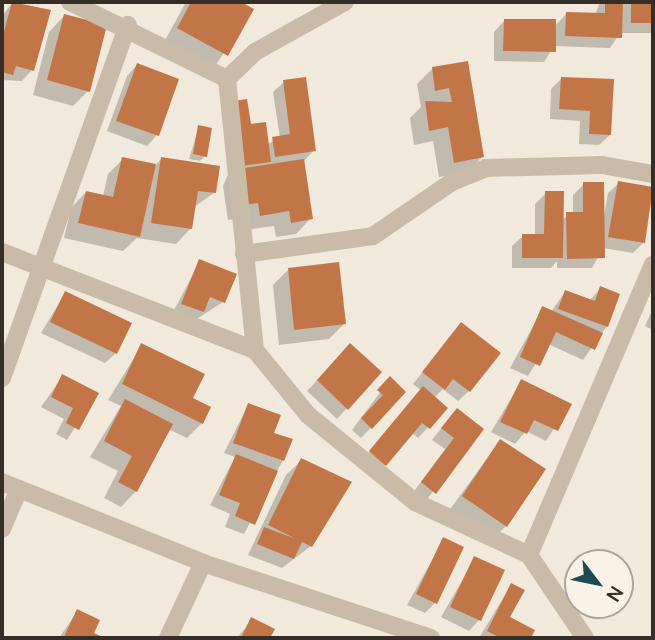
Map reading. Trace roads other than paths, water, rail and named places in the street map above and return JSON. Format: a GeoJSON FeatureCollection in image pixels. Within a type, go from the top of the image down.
{"type":"FeatureCollection","features":[{"type":"Feature","properties":{"kind":"street"},"geometry":{"type":"LineString","coordinates":[[69,2],[128,25],[227,79]]}},
{"type":"Feature","properties":{"kind":"street"},"geometry":{"type":"LineString","coordinates":[[227,79],[255,52],[345,2]]}},
{"type":"Feature","properties":{"kind":"street"},"geometry":{"type":"LineString","coordinates":[[2,378],[46,269],[128,25]]}},
{"type":"Feature","properties":{"kind":"street"},"geometry":{"type":"LineString","coordinates":[[227,79],[255,350]]}},
{"type":"Feature","properties":{"kind":"street"},"geometry":{"type":"LineString","coordinates":[[244,254],[373,236],[452,182],[486,168],[602,165],[653,174]]}},
{"type":"Feature","properties":{"kind":"street"},"geometry":{"type":"LineString","coordinates":[[2,252],[255,350],[308,415],[415,502],[528,555],[585,638]]}},
{"type":"Feature","properties":{"kind":"street"},"geometry":{"type":"LineString","coordinates":[[528,555],[653,264]]}},
{"type":"Feature","properties":{"kind":"street"},"geometry":{"type":"LineString","coordinates":[[2,482],[203,563],[388,631],[431,638]]}},
{"type":"Feature","properties":{"kind":"street"},"geometry":{"type":"LineString","coordinates":[[2,529],[19,489]]}},
{"type":"Feature","properties":{"kind":"street"},"geometry":{"type":"LineString","coordinates":[[168,638],[203,563]]}}]}
